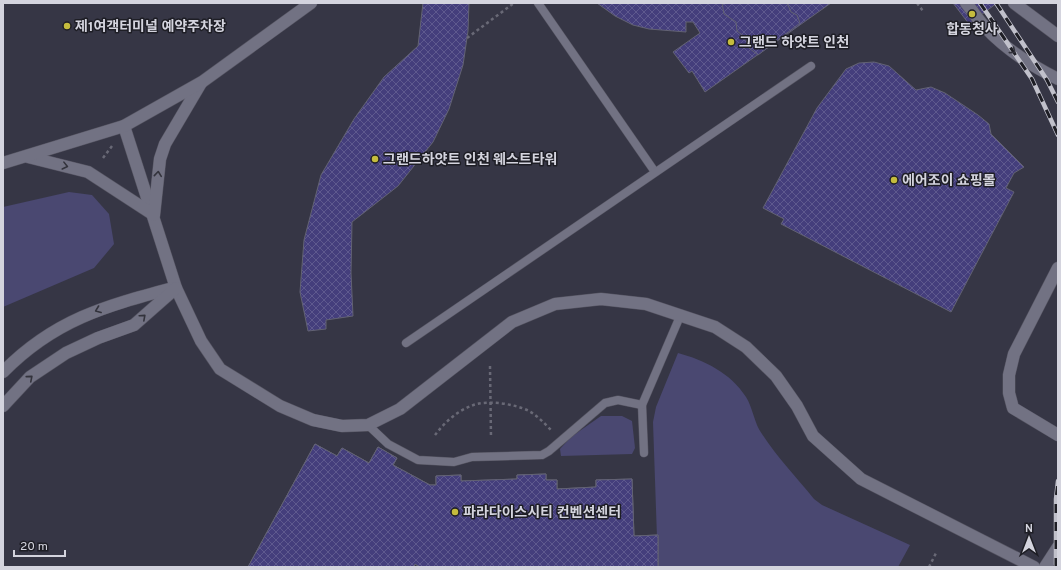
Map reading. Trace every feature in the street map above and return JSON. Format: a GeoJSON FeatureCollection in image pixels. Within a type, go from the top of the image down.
{"type":"FeatureCollection","features":[{"type":"Feature","properties":{"kind":"street"},"geometry":{"type":"LineString","coordinates":[[3,163],[27,157],[124,126],[202,82],[311,3]]}},
{"type":"Feature","properties":{"kind":"street"},"geometry":{"type":"LineString","coordinates":[[966,3],[985,28],[1005,45],[1035,68],[1058,79]]}},
{"type":"Feature","properties":{"kind":"street"},"geometry":{"type":"LineString","coordinates":[[1014,3],[1058,36]]}},
{"type":"Feature","properties":{"kind":"street"},"geometry":{"type":"LineString","coordinates":[[154,215],[160,159],[165,144],[202,82]]}},
{"type":"Feature","properties":{"kind":"street"},"geometry":{"type":"LineString","coordinates":[[124,126],[154,215],[176,288],[201,341],[220,369],[280,406],[314,420],[342,426],[368,425],[400,409],[512,322],[555,304],[601,299],[646,304],[681,314],[715,327],[746,347],[776,376],[797,406],[814,436],[861,479],[1034,567]]}},
{"type":"Feature","properties":{"kind":"street"},"geometry":{"type":"LineString","coordinates":[[27,157],[88,172],[154,215]]}},
{"type":"Feature","properties":{"kind":"street"},"geometry":{"type":"LineString","coordinates":[[1058,268],[1014,354],[1009,375],[1009,393],[1013,408],[1058,435]]}},
{"type":"Feature","properties":{"kind":"street"},"geometry":{"type":"LineString","coordinates":[[3,372],[24,351],[59,328],[99,309],[176,288]]}},
{"type":"Feature","properties":{"kind":"street"},"geometry":{"type":"LineString","coordinates":[[3,406],[30,377],[66,353],[98,338],[134,326],[176,288]]}},
{"type":"Feature","properties":{"kind":"street"},"geometry":{"type":"LineString","coordinates":[[1045,567],[1058,547]]}},
{"type":"Feature","properties":{"kind":"lane"},"geometry":{"type":"LineString","coordinates":[[538,3],[655,172]]}},
{"type":"Feature","properties":{"kind":"lane"},"geometry":{"type":"LineString","coordinates":[[406,343],[810,66]]}},
{"type":"Feature","properties":{"kind":"lane"},"geometry":{"type":"LineString","coordinates":[[644,453],[642,405],[681,314]]}},
{"type":"Feature","properties":{"kind":"lane"},"geometry":{"type":"LineString","coordinates":[[368,425],[388,444],[418,460],[454,462],[472,457],[542,455],[550,451],[604,403],[618,400],[642,405]]}},
{"type":"Feature","properties":{"kind":"path"},"geometry":{"type":"LineString","coordinates":[[467,38],[514,3]]}},
{"type":"Feature","properties":{"kind":"path"},"geometry":{"type":"LineString","coordinates":[[917,3],[923,11]]}},
{"type":"Feature","properties":{"kind":"path"},"geometry":{"type":"LineString","coordinates":[[103,158],[110,147],[116,145]]}},
{"type":"Feature","properties":{"kind":"path"},"geometry":{"type":"LineString","coordinates":[[490,366],[491,437]]}},
{"type":"Feature","properties":{"kind":"path"},"geometry":{"type":"LineString","coordinates":[[435,435],[447,421],[471,405],[491,404],[508,404],[528,411],[553,432]]}},
{"type":"Feature","properties":{"kind":"path"},"geometry":{"type":"LineString","coordinates":[[929,567],[936,553]]}},
{"type":"Feature","properties":{"kind":"shaded area"},"geometry":{"type":"Polygon","coordinates":[[[69,192],[92,195],[109,214],[114,244],[94,268],[3,307],[3,207],[69,192]]]}},
{"type":"Feature","properties":{"kind":"shaded area"},"geometry":{"type":"Polygon","coordinates":[[[678,353],[707,364],[725,374],[733,381],[746,397],[757,425],[768,443],[814,499],[822,505],[910,545],[898,567],[658,567],[653,422],[656,407],[678,353]]]}},
{"type":"Feature","properties":{"kind":"shaded area"},"geometry":{"type":"Polygon","coordinates":[[[601,416],[622,416],[632,421],[635,448],[632,454],[561,456],[560,449],[571,437],[601,416]]]}},
{"type":"Feature","properties":{"kind":"building","name":"그랜드하얏트 인천 웨스트타워"},"geometry":{"type":"Polygon","coordinates":[[[423,3],[469,3],[468,31],[463,65],[449,109],[433,142],[398,186],[352,222],[351,273],[353,316],[326,320],[326,329],[308,331],[300,292],[304,240],[321,175],[354,119],[384,77],[418,46],[423,3]]]}},
{"type":"Feature","properties":{"kind":"building","name":"그랜드 하얏트 인천"},"geometry":{"type":"Polygon","coordinates":[[[597,3],[831,3],[705,92],[692,71],[689,73],[673,52],[700,33],[693,22],[686,22],[686,32],[649,29],[633,25],[615,16],[597,3]]]}},
{"type":"Feature","properties":{"kind":"building"},"geometry":{"type":"Polygon","coordinates":[[[722,3],[787,3],[791,12],[797,15],[800,23],[758,55],[749,48],[745,37],[737,31],[736,22],[724,14],[722,3]]]}},
{"type":"Feature","properties":{"kind":"building","name":"합동청사"},"geometry":{"type":"Polygon","coordinates":[[[953,3],[997,3],[969,24],[953,3]]]}},
{"type":"Feature","properties":{"kind":"building","name":"에어조이 쇼핑몰"},"geometry":{"type":"Polygon","coordinates":[[[874,62],[889,66],[916,90],[931,87],[945,93],[978,115],[989,124],[991,134],[1024,167],[1014,173],[1006,188],[1014,192],[951,312],[781,224],[784,219],[763,208],[817,108],[846,69],[859,63],[874,62]]]}},
{"type":"Feature","properties":{"kind":"building","name":"파라다이스시티 컨벤션센터"},"geometry":{"type":"Polygon","coordinates":[[[315,444],[337,456],[342,448],[369,463],[378,447],[397,458],[393,465],[430,485],[436,485],[436,476],[461,475],[461,481],[517,479],[517,475],[546,474],[546,480],[557,480],[557,489],[596,487],[596,480],[632,479],[634,536],[658,535],[658,567],[420,567],[415,564],[414,567],[248,567],[315,444]]]}},
{"type":"Feature","properties":{"kind":"building","name":"파라다이스시티 컨벤션센터"},"geometry":{"type":"Polygon","coordinates":[[[315,444],[337,456],[342,448],[369,463],[378,447],[397,458],[393,465],[430,485],[436,485],[436,476],[461,475],[461,481],[517,479],[517,475],[546,474],[546,480],[557,480],[557,489],[596,487],[596,480],[632,479],[634,536],[658,535],[658,567],[420,567],[415,564],[414,567],[248,567],[315,444]]]}},
{"type":"Feature","properties":{"kind":"railway"},"geometry":{"type":"LineString","coordinates":[[980,3],[1032,79],[1058,135]]}},
{"type":"Feature","properties":{"kind":"railway"},"geometry":{"type":"LineString","coordinates":[[996,3],[1047,80],[1058,102]]}},
{"type":"Feature","properties":{"kind":"railway"},"geometry":{"type":"LineString","coordinates":[[1056,567],[1056,499],[1058,481]]}},
{"type":"Feature","properties":{"kind":"place","name":"합동청사"},"geometry":{"type":"Point","coordinates":[972,14]}},
{"type":"Feature","properties":{"kind":"place","name":"제1여객터미널 예약주차장"},"geometry":{"type":"Point","coordinates":[67,26]}},
{"type":"Feature","properties":{"kind":"place","name":"그랜드 하얏트 인천"},"geometry":{"type":"Point","coordinates":[731,42]}},
{"type":"Feature","properties":{"kind":"place","name":"그랜드하얏트 인천 웨스트타워"},"geometry":{"type":"Point","coordinates":[375,159]}},
{"type":"Feature","properties":{"kind":"place","name":"에어조이 쇼핑몰"},"geometry":{"type":"Point","coordinates":[894,180]}},
{"type":"Feature","properties":{"kind":"place","name":"파라다이스시티 컨벤션센터"},"geometry":{"type":"Point","coordinates":[455,512]}}]}
